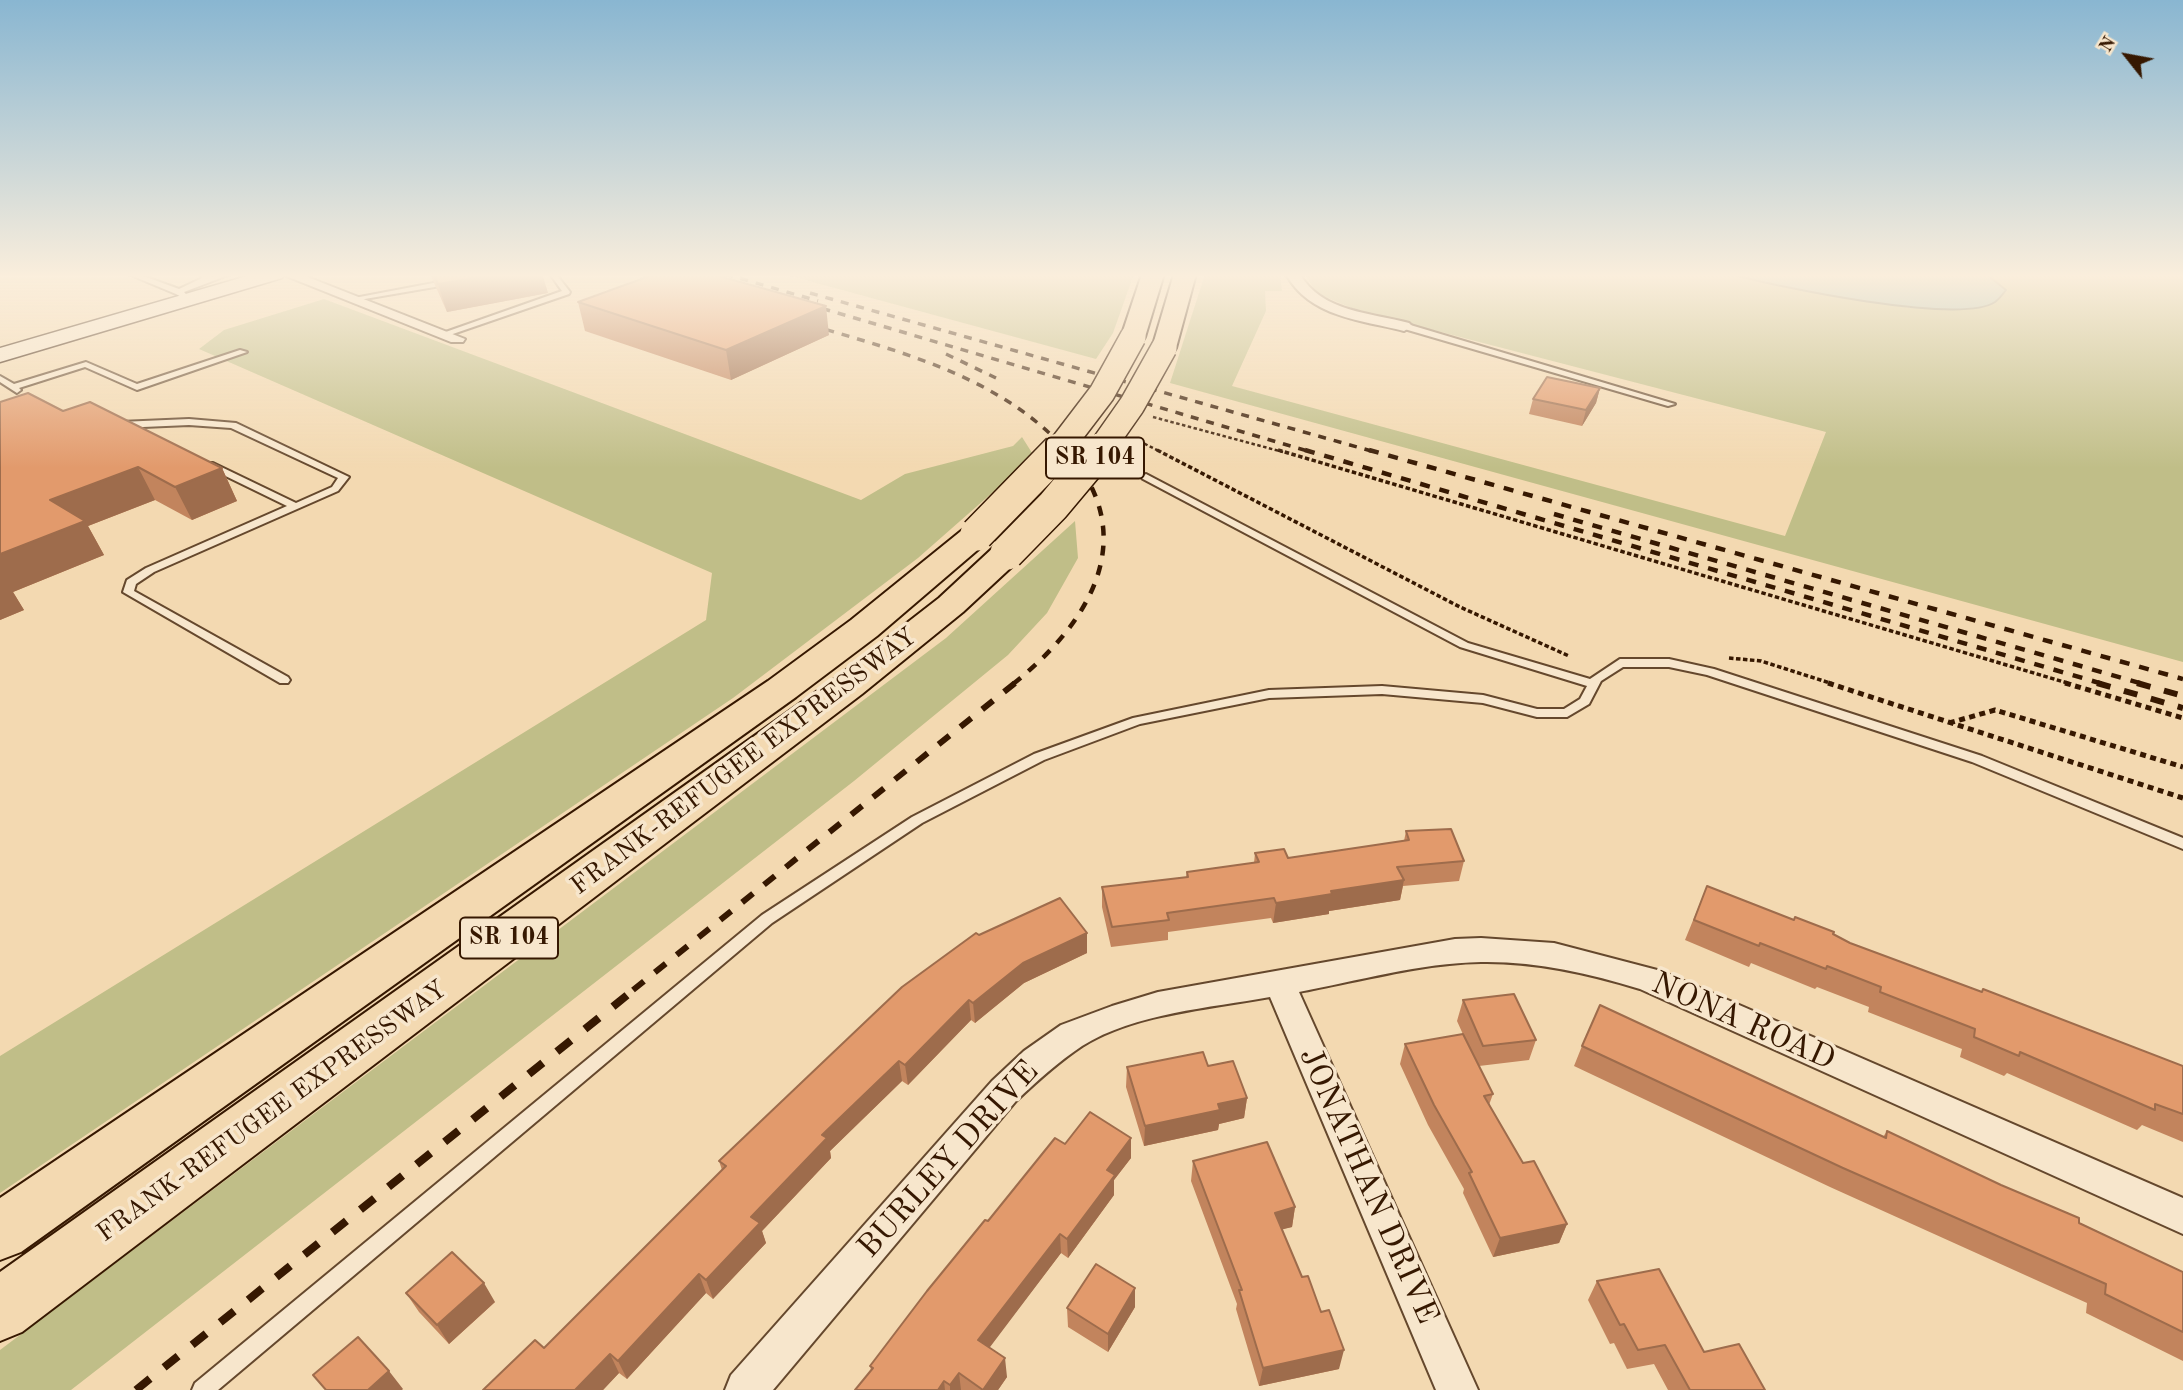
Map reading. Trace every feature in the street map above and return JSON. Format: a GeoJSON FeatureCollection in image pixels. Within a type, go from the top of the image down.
{"type":"FeatureCollection","features":[{"type":"Feature","properties":{"kind":"highway","name":"FRANK-REFUGEE EXPRESSWAY"},"geometry":{"type":"LineString","coordinates":[[0,1310],[849,687],[951,605],[1028,485],[1075,431],[1107,386],[1132,339]]}},
{"type":"Feature","properties":{"kind":"highway","name":"FRANK-REFUGEE EXPRESSWAY"},"geometry":{"type":"LineString","coordinates":[[0,1232],[782,689],[873,621],[992,544],[1096,458],[1145,386],[1167,339]]}},
{"type":"Feature","properties":{"kind":"main road"},"geometry":{"type":"LineString","coordinates":[[0,355],[50,339]]}},
{"type":"Feature","properties":{"kind":"street","name":"NONA ROAD"},"geometry":{"type":"LineString","coordinates":[[1279,982],[1455,951],[1494,947],[1592,961],[1650,981],[2183,1216]]}},
{"type":"Feature","properties":{"kind":"street","name":"BURLEY DRIVE"},"geometry":{"type":"LineString","coordinates":[[746,1390],[1004,1091],[1036,1060],[1073,1035],[1112,1019],[1158,1005],[1279,982]]}},
{"type":"Feature","properties":{"kind":"street","name":"JONATHAN DRIVE"},"geometry":{"type":"LineString","coordinates":[[1279,982],[1457,1390]]}},
{"type":"Feature","properties":{"kind":"lane"},"geometry":{"type":"LineString","coordinates":[[1448,339],[1671,404]]}},
{"type":"Feature","properties":{"kind":"lane"},"geometry":{"type":"LineString","coordinates":[[13,387],[86,364],[137,387],[243,352]]}},
{"type":"Feature","properties":{"kind":"lane"},"geometry":{"type":"LineString","coordinates":[[0,377],[30,400]]}},
{"type":"Feature","properties":{"kind":"lane"},"geometry":{"type":"LineString","coordinates":[[108,425],[189,422],[233,425],[344,477],[335,489],[150,570],[131,582],[128,592],[284,680]]}},
{"type":"Feature","properties":{"kind":"lane"},"geometry":{"type":"LineString","coordinates":[[127,426],[151,437]]}},
{"type":"Feature","properties":{"kind":"lane"},"geometry":{"type":"LineString","coordinates":[[199,460],[295,506]]}},
{"type":"Feature","properties":{"kind":"lane"},"geometry":{"type":"LineString","coordinates":[[1146,477],[1464,645],[1594,684]]}},
{"type":"Feature","properties":{"kind":"lane"},"geometry":{"type":"LineString","coordinates":[[201,1390],[768,919],[917,820],[1039,757],[1137,721],[1269,694],[1382,691],[1483,699],[1536,713],[1567,713],[1585,701],[1596,678],[1620,663],[1669,663],[1710,672],[1978,759],[2183,844]]}},
{"type":"Feature","properties":{"kind":"path"},"geometry":{"type":"LineString","coordinates":[[1141,419],[1162,418],[1212,434],[1266,446],[2183,718]]}},
{"type":"Feature","properties":{"kind":"path"},"geometry":{"type":"LineString","coordinates":[[1133,438],[1238,489],[1457,606],[1607,671]]}},
{"type":"Feature","properties":{"kind":"path"},"geometry":{"type":"LineString","coordinates":[[1710,672],[1714,659],[1739,657],[1762,661],[2183,798]]}},
{"type":"Feature","properties":{"kind":"path"},"geometry":{"type":"LineString","coordinates":[[1947,723],[1995,710],[2183,767]]}},
{"type":"Feature","properties":{"kind":"shaded area"},"geometry":{"type":"Polygon","coordinates":[[[212,339],[431,339],[861,500],[905,474],[1013,446],[1022,437],[1034,456],[918,558],[733,698],[0,1193],[0,1056],[706,620],[712,573],[199,349],[212,339]]]}},
{"type":"Feature","properties":{"kind":"shaded area"},"geometry":{"type":"Polygon","coordinates":[[[1022,339],[1109,339],[1096,359],[1022,339]]]}},
{"type":"Feature","properties":{"kind":"shaded area"},"geometry":{"type":"Polygon","coordinates":[[[1184,339],[1253,339],[1232,386],[1785,536],[1826,432],[1467,339],[2183,339],[2183,662],[1170,383],[1184,339]]]}},
{"type":"Feature","properties":{"kind":"shaded area"},"geometry":{"type":"Polygon","coordinates":[[[1075,521],[1078,558],[1047,613],[1008,655],[854,781],[71,1390],[0,1390],[0,1350],[946,638],[1075,521]]]}},
{"type":"Feature","properties":{"kind":"building"},"geometry":{"type":"Polygon","coordinates":[[[692,339],[751,339],[726,350],[692,339]]]}},
{"type":"Feature","properties":{"kind":"building"},"geometry":{"type":"Polygon","coordinates":[[[1547,377],[1600,388],[1586,410],[1533,399],[1547,377]]]}},
{"type":"Feature","properties":{"kind":"building"},"geometry":{"type":"Polygon","coordinates":[[[28,393],[63,411],[90,402],[222,468],[175,487],[138,467],[50,500],[85,521],[0,554],[0,402],[28,393]]]}},
{"type":"Feature","properties":{"kind":"building"},"geometry":{"type":"Polygon","coordinates":[[[1451,829],[1464,861],[1397,867],[1404,880],[1331,891],[1332,894],[1276,903],[1274,898],[1167,913],[1169,920],[1112,927],[1102,887],[1188,877],[1187,872],[1259,862],[1255,853],[1284,849],[1288,858],[1409,840],[1406,831],[1451,829]]]}},
{"type":"Feature","properties":{"kind":"building"},"geometry":{"type":"Polygon","coordinates":[[[1707,886],[1794,920],[1795,917],[1834,932],[1833,934],[1850,943],[1982,992],[1983,989],[2183,1066],[2183,1114],[2155,1104],[2155,1110],[2020,1052],[2019,1056],[1974,1037],[1975,1029],[1880,992],[1881,987],[1760,943],[1759,946],[1694,920],[1707,886]]]}},
{"type":"Feature","properties":{"kind":"building"},"geometry":{"type":"Polygon","coordinates":[[[1060,898],[1087,933],[1023,963],[973,1003],[969,1000],[905,1065],[899,1061],[822,1135],[827,1138],[751,1217],[760,1223],[706,1280],[699,1274],[618,1361],[610,1354],[575,1390],[483,1390],[535,1340],[544,1348],[726,1166],[719,1161],[902,987],[976,933],[979,935],[1060,898]]]}},
{"type":"Feature","properties":{"kind":"building"},"geometry":{"type":"Polygon","coordinates":[[[1514,994],[1536,1040],[1483,1046],[1463,1000],[1514,994]]]}},
{"type":"Feature","properties":{"kind":"building"},"geometry":{"type":"Polygon","coordinates":[[[1600,1005],[1886,1138],[1887,1131],[2001,1185],[2079,1218],[2079,1223],[2183,1272],[2183,1332],[2105,1294],[2106,1284],[1843,1168],[1582,1046],[1600,1005]]]}},
{"type":"Feature","properties":{"kind":"building"},"geometry":{"type":"Polygon","coordinates":[[[1463,1034],[1493,1094],[1484,1096],[1523,1163],[1534,1161],[1567,1224],[1500,1238],[1469,1173],[1472,1172],[1434,1105],[1405,1044],[1463,1034]]]}},
{"type":"Feature","properties":{"kind":"building"},"geometry":{"type":"Polygon","coordinates":[[[1203,1052],[1208,1066],[1233,1061],[1247,1098],[1218,1104],[1220,1110],[1145,1126],[1127,1067],[1203,1052]]]}},
{"type":"Feature","properties":{"kind":"building"},"geometry":{"type":"Polygon","coordinates":[[[1090,1112],[1131,1138],[1107,1170],[1115,1175],[1067,1239],[1060,1234],[978,1340],[1005,1358],[983,1390],[959,1373],[950,1385],[944,1381],[938,1390],[855,1390],[927,1291],[985,1220],[988,1221],[1055,1138],[1065,1144],[1090,1112]]]}},
{"type":"Feature","properties":{"kind":"building"},"geometry":{"type":"Polygon","coordinates":[[[1267,1142],[1295,1207],[1275,1213],[1302,1277],[1308,1276],[1321,1312],[1329,1310],[1344,1350],[1263,1368],[1239,1290],[1242,1290],[1193,1161],[1267,1142]]]}},
{"type":"Feature","properties":{"kind":"building"},"geometry":{"type":"Polygon","coordinates":[[[452,1252],[484,1283],[437,1325],[406,1293],[452,1252]]]}},
{"type":"Feature","properties":{"kind":"building"},"geometry":{"type":"Polygon","coordinates":[[[1096,1264],[1135,1288],[1108,1334],[1067,1308],[1096,1264]]]}},
{"type":"Feature","properties":{"kind":"building"},"geometry":{"type":"Polygon","coordinates":[[[1659,1269],[1704,1352],[1739,1344],[1765,1390],[1690,1390],[1665,1345],[1638,1350],[1624,1324],[1620,1325],[1597,1281],[1659,1269]]]}},
{"type":"Feature","properties":{"kind":"building"},"geometry":{"type":"Polygon","coordinates":[[[358,1337],[389,1371],[368,1390],[326,1390],[313,1375],[358,1337]]]}},
{"type":"Feature","properties":{"kind":"railway"},"geometry":{"type":"LineString","coordinates":[[857,339],[916,358],[982,386],[1013,404],[1042,426],[1066,450]]}},
{"type":"Feature","properties":{"kind":"railway"},"geometry":{"type":"LineString","coordinates":[[926,339],[1311,452]]}},
{"type":"Feature","properties":{"kind":"railway"},"geometry":{"type":"LineString","coordinates":[[973,339],[1375,452]]}},
{"type":"Feature","properties":{"kind":"railway"},"geometry":{"type":"LineString","coordinates":[[946,354],[996,378]]}},
{"type":"Feature","properties":{"kind":"railway"},"geometry":{"type":"LineString","coordinates":[[1013,684],[1041,660],[1065,634],[1084,606],[1097,576],[1103,546],[1101,514],[1089,482],[1066,450]]}},
{"type":"Feature","properties":{"kind":"railway"},"geometry":{"type":"LineString","coordinates":[[1305,450],[2103,684]]}},
{"type":"Feature","properties":{"kind":"railway"},"geometry":{"type":"LineString","coordinates":[[1369,450],[2183,679]]}},
{"type":"Feature","properties":{"kind":"railway"},"geometry":{"type":"LineString","coordinates":[[1554,514],[2143,684]]}},
{"type":"Feature","properties":{"kind":"railway"},"geometry":{"type":"LineString","coordinates":[[633,990],[1015,683]]}},
{"type":"Feature","properties":{"kind":"railway"},"geometry":{"type":"LineString","coordinates":[[2097,683],[2183,708]]}},
{"type":"Feature","properties":{"kind":"railway"},"geometry":{"type":"LineString","coordinates":[[2137,683],[2183,696]]}},
{"type":"Feature","properties":{"kind":"railway"},"geometry":{"type":"LineString","coordinates":[[136,1390],[636,988]]}}]}
